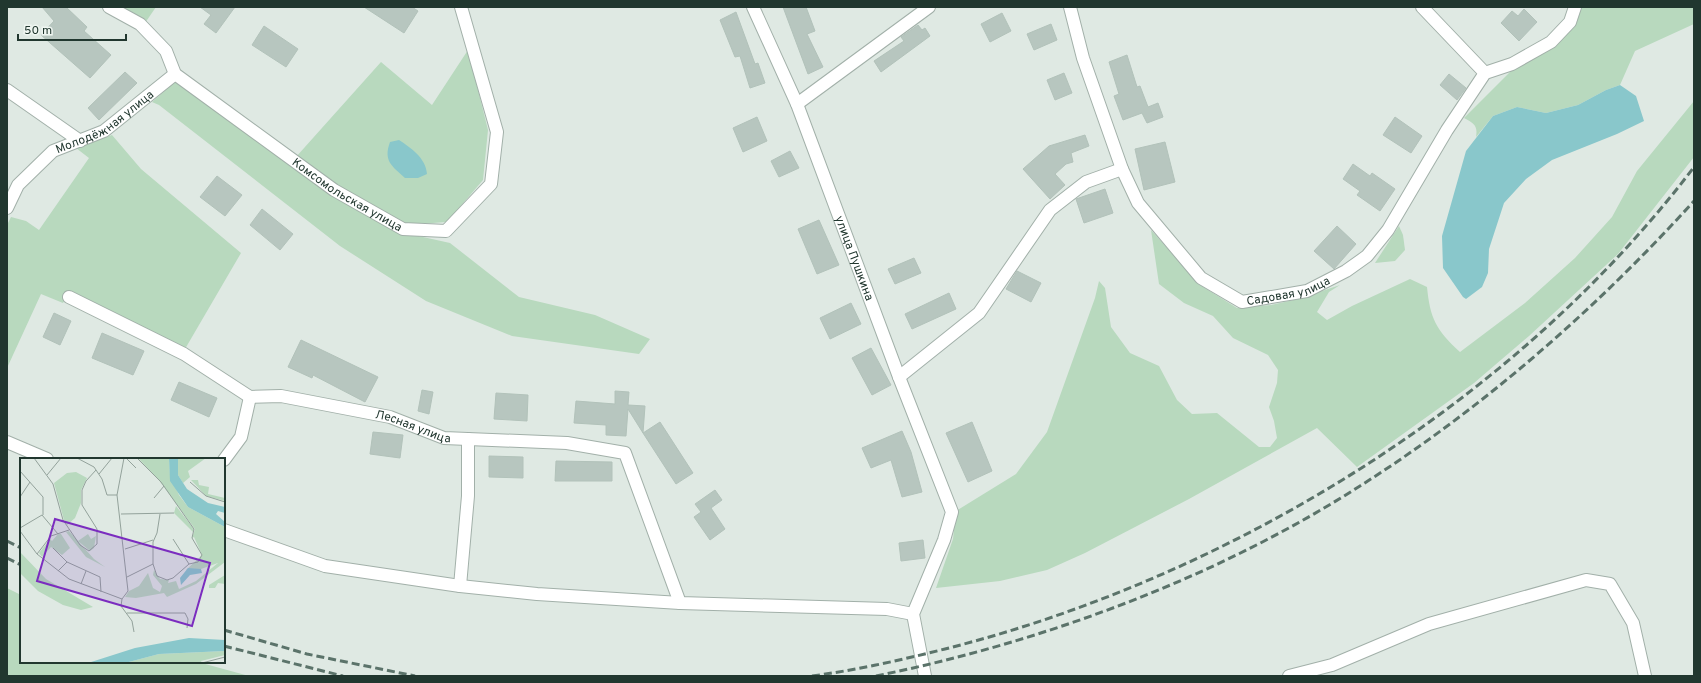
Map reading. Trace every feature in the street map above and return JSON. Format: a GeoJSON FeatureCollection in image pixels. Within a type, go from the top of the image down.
{"type":"FeatureCollection","features":[{"type":"Feature","properties":{"kind":"street"},"geometry":{"type":"LineString","coordinates":[[109,7],[140,24],[166,51],[176,74]]}},
{"type":"Feature","properties":{"kind":"street","name":"Комсомольская улица"},"geometry":{"type":"LineString","coordinates":[[176,74],[334,190],[403,229],[446,231],[491,184],[497,132],[461,7]]}},
{"type":"Feature","properties":{"kind":"street","name":"улица Пушкина"},"geometry":{"type":"LineString","coordinates":[[753,7],[797,104],[899,377],[952,512],[944,540],[913,614]]}},
{"type":"Feature","properties":{"kind":"street"},"geometry":{"type":"LineString","coordinates":[[797,104],[929,7]]}},
{"type":"Feature","properties":{"kind":"street","name":"Садовая улица"},"geometry":{"type":"LineString","coordinates":[[1070,7],[1083,58],[1122,168],[1138,203],[1201,278],[1242,302],[1307,291],[1346,271],[1368,256],[1388,230],[1447,130],[1485,73]]}},
{"type":"Feature","properties":{"kind":"street"},"geometry":{"type":"LineString","coordinates":[[1422,7],[1485,73],[1512,64],[1551,42],[1570,22],[1575,7]]}},
{"type":"Feature","properties":{"kind":"street","name":"Молодёжная улица"},"geometry":{"type":"LineString","coordinates":[[7,208],[18,185],[53,151],[104,131],[176,74]]}},
{"type":"Feature","properties":{"kind":"street"},"geometry":{"type":"LineString","coordinates":[[7,90],[80,141]]}},
{"type":"Feature","properties":{"kind":"street"},"geometry":{"type":"LineString","coordinates":[[899,377],[979,313],[1050,210],[1086,182],[1122,168]]}},
{"type":"Feature","properties":{"kind":"street"},"geometry":{"type":"LineString","coordinates":[[69,297],[184,354],[250,397],[241,437],[225,459]]}},
{"type":"Feature","properties":{"kind":"street","name":"Лесная улица"},"geometry":{"type":"LineString","coordinates":[[250,397],[281,396],[390,417],[444,438],[567,443],[625,453],[680,603]]}},
{"type":"Feature","properties":{"kind":"street"},"geometry":{"type":"LineString","coordinates":[[460,586],[468,496],[468,439]]}},
{"type":"Feature","properties":{"kind":"street"},"geometry":{"type":"LineString","coordinates":[[7,442],[45,458]]}},
{"type":"Feature","properties":{"kind":"street"},"geometry":{"type":"LineString","coordinates":[[225,530],[325,566],[460,586],[538,594],[680,603],[886,609],[913,614],[925,676]]}},
{"type":"Feature","properties":{"kind":"street"},"geometry":{"type":"LineString","coordinates":[[1289,676],[1332,665],[1429,624],[1586,580],[1610,584],[1633,622],[1644,676]]}},
{"type":"Feature","properties":{"kind":"green space"},"geometry":{"type":"Polygon","coordinates":[[[121,7],[156,7],[145,23],[121,7]]]}},
{"type":"Feature","properties":{"kind":"green space"},"geometry":{"type":"Polygon","coordinates":[[[1580,7],[1694,7],[1694,24],[1635,51],[1620,85],[1606,90],[1578,105],[1546,113],[1517,107],[1493,116],[1476,137],[1476,127],[1464,118],[1515,67],[1580,7]]]}},
{"type":"Feature","properties":{"kind":"green space"},"geometry":{"type":"Polygon","coordinates":[[[468,50],[488,130],[483,180],[447,222],[404,225],[337,186],[296,157],[381,62],[432,105],[468,50]]]}},
{"type":"Feature","properties":{"kind":"green space"},"geometry":{"type":"Polygon","coordinates":[[[176,81],[405,233],[450,243],[519,297],[595,315],[650,339],[639,354],[512,336],[426,301],[340,246],[159,105],[152,102],[176,81]]]}},
{"type":"Feature","properties":{"kind":"green space"},"geometry":{"type":"Polygon","coordinates":[[[1694,101],[1694,157],[1618,254],[1529,336],[1474,383],[1357,467],[1317,428],[1189,499],[1085,553],[1047,570],[1000,581],[936,588],[953,539],[956,511],[1016,474],[1047,432],[1095,298],[1099,281],[1105,288],[1111,327],[1130,353],[1159,366],[1177,400],[1192,414],[1217,413],[1259,447],[1270,447],[1277,438],[1274,421],[1269,407],[1277,383],[1278,370],[1268,355],[1233,338],[1213,316],[1184,303],[1159,284],[1151,230],[1200,285],[1237,308],[1271,305],[1298,299],[1340,285],[1329,292],[1317,312],[1327,320],[1352,306],[1410,279],[1427,287],[1432,315],[1436,323],[1445,337],[1460,352],[1525,303],[1575,258],[1612,217],[1637,171],[1694,101]]]}},
{"type":"Feature","properties":{"kind":"green space"},"geometry":{"type":"Polygon","coordinates":[[[112,135],[141,169],[241,253],[185,349],[70,291],[63,303],[41,294],[7,368],[7,225],[11,217],[26,221],[39,230],[89,158],[76,148],[112,135]]]}},
{"type":"Feature","properties":{"kind":"green space"},"geometry":{"type":"Polygon","coordinates":[[[1399,226],[1403,235],[1405,250],[1395,261],[1375,263],[1399,226]]]}},
{"type":"Feature","properties":{"kind":"green space"},"geometry":{"type":"Polygon","coordinates":[[[7,588],[20,594],[20,663],[202,663],[249,676],[7,676],[7,588]]]}},
{"type":"Feature","properties":{"kind":"water"},"geometry":{"type":"Polygon","coordinates":[[[1620,85],[1636,96],[1644,121],[1617,134],[1552,160],[1526,179],[1504,203],[1489,249],[1488,273],[1482,287],[1466,299],[1463,297],[1443,268],[1442,236],[1466,151],[1493,116],[1517,107],[1546,113],[1578,105],[1606,90],[1620,85]]]}},
{"type":"Feature","properties":{"kind":"water"},"geometry":{"type":"Polygon","coordinates":[[[399,140],[421,158],[427,174],[418,178],[405,178],[390,163],[388,159],[388,149],[390,142],[399,140]]]}},
{"type":"Feature","properties":{"kind":"building"},"geometry":{"type":"Polygon","coordinates":[[[42,7],[66,7],[87,27],[84,31],[111,55],[90,78],[41,35],[54,21],[42,7]]]}},
{"type":"Feature","properties":{"kind":"building"},"geometry":{"type":"Polygon","coordinates":[[[200,7],[235,7],[216,33],[204,24],[211,15],[200,7]]]}},
{"type":"Feature","properties":{"kind":"building"},"geometry":{"type":"Polygon","coordinates":[[[364,7],[412,7],[418,11],[404,33],[364,7]]]}},
{"type":"Feature","properties":{"kind":"building"},"geometry":{"type":"Polygon","coordinates":[[[783,7],[806,7],[815,31],[807,34],[823,67],[808,74],[783,7]]]}},
{"type":"Feature","properties":{"kind":"building"},"geometry":{"type":"Polygon","coordinates":[[[1524,9],[1537,22],[1519,41],[1501,23],[1512,11],[1518,16],[1524,9]]]}},
{"type":"Feature","properties":{"kind":"building"},"geometry":{"type":"Polygon","coordinates":[[[736,12],[755,64],[758,63],[765,83],[750,88],[740,56],[735,57],[720,20],[736,12]]]}},
{"type":"Feature","properties":{"kind":"building"},"geometry":{"type":"Polygon","coordinates":[[[1002,13],[1011,31],[990,42],[981,24],[1002,13]]]}},
{"type":"Feature","properties":{"kind":"building"},"geometry":{"type":"Polygon","coordinates":[[[1051,24],[1057,40],[1034,50],[1027,34],[1051,24]]]}},
{"type":"Feature","properties":{"kind":"building"},"geometry":{"type":"Polygon","coordinates":[[[918,25],[922,30],[925,28],[930,36],[881,72],[874,61],[904,41],[901,37],[918,25]]]}},
{"type":"Feature","properties":{"kind":"building"},"geometry":{"type":"Polygon","coordinates":[[[264,26],[298,49],[286,67],[252,45],[264,26]]]}},
{"type":"Feature","properties":{"kind":"building"},"geometry":{"type":"Polygon","coordinates":[[[1127,55],[1137,87],[1140,86],[1148,107],[1158,103],[1163,117],[1147,123],[1142,113],[1123,120],[1114,96],[1119,94],[1109,62],[1127,55]]]}},
{"type":"Feature","properties":{"kind":"building"},"geometry":{"type":"Polygon","coordinates":[[[125,72],[137,83],[99,120],[88,108],[125,72]]]}},
{"type":"Feature","properties":{"kind":"building"},"geometry":{"type":"Polygon","coordinates":[[[1064,73],[1072,93],[1055,100],[1047,80],[1064,73]]]}},
{"type":"Feature","properties":{"kind":"building"},"geometry":{"type":"Polygon","coordinates":[[[1449,74],[1466,88],[1457,100],[1440,85],[1449,74]]]}},
{"type":"Feature","properties":{"kind":"building"},"geometry":{"type":"Polygon","coordinates":[[[757,117],[767,141],[743,152],[733,128],[757,117]]]}},
{"type":"Feature","properties":{"kind":"building"},"geometry":{"type":"Polygon","coordinates":[[[1395,117],[1422,136],[1411,153],[1383,135],[1395,117]]]}},
{"type":"Feature","properties":{"kind":"building"},"geometry":{"type":"Polygon","coordinates":[[[1085,135],[1089,146],[1071,153],[1073,162],[1066,164],[1055,174],[1065,185],[1050,199],[1023,169],[1049,146],[1085,135]]]}},
{"type":"Feature","properties":{"kind":"building"},"geometry":{"type":"Polygon","coordinates":[[[1165,142],[1175,182],[1144,190],[1135,149],[1165,142]]]}},
{"type":"Feature","properties":{"kind":"building"},"geometry":{"type":"Polygon","coordinates":[[[790,151],[799,168],[779,177],[771,161],[790,151]]]}},
{"type":"Feature","properties":{"kind":"building"},"geometry":{"type":"Polygon","coordinates":[[[1353,164],[1370,176],[1372,173],[1395,189],[1380,211],[1357,195],[1360,191],[1343,179],[1353,164]]]}},
{"type":"Feature","properties":{"kind":"building"},"geometry":{"type":"Polygon","coordinates":[[[217,176],[242,195],[225,216],[200,197],[217,176]]]}},
{"type":"Feature","properties":{"kind":"building"},"geometry":{"type":"Polygon","coordinates":[[[1105,189],[1113,213],[1084,223],[1076,199],[1105,189]]]}},
{"type":"Feature","properties":{"kind":"building"},"geometry":{"type":"Polygon","coordinates":[[[262,209],[293,234],[280,250],[250,225],[262,209]]]}},
{"type":"Feature","properties":{"kind":"building"},"geometry":{"type":"Polygon","coordinates":[[[819,220],[839,265],[817,274],[798,229],[819,220]]]}},
{"type":"Feature","properties":{"kind":"building"},"geometry":{"type":"Polygon","coordinates":[[[1337,226],[1356,244],[1334,269],[1314,251],[1337,226]]]}},
{"type":"Feature","properties":{"kind":"building"},"geometry":{"type":"Polygon","coordinates":[[[914,258],[921,273],[895,284],[888,269],[914,258]]]}},
{"type":"Feature","properties":{"kind":"building"},"geometry":{"type":"Polygon","coordinates":[[[1017,271],[1041,283],[1031,302],[1006,289],[1017,271]]]}},
{"type":"Feature","properties":{"kind":"building"},"geometry":{"type":"Polygon","coordinates":[[[949,293],[956,309],[912,329],[905,314],[949,293]]]}},
{"type":"Feature","properties":{"kind":"building"},"geometry":{"type":"Polygon","coordinates":[[[851,303],[861,324],[830,339],[820,318],[851,303]]]}},
{"type":"Feature","properties":{"kind":"building"},"geometry":{"type":"Polygon","coordinates":[[[54,313],[71,321],[60,345],[43,337],[54,313]]]}},
{"type":"Feature","properties":{"kind":"building"},"geometry":{"type":"Polygon","coordinates":[[[102,333],[144,351],[133,375],[92,358],[102,333]]]}},
{"type":"Feature","properties":{"kind":"building"},"geometry":{"type":"Polygon","coordinates":[[[301,340],[378,377],[365,402],[313,375],[312,378],[288,367],[301,340]]]}},
{"type":"Feature","properties":{"kind":"building"},"geometry":{"type":"Polygon","coordinates":[[[871,348],[891,385],[872,395],[852,358],[871,348]]]}},
{"type":"Feature","properties":{"kind":"building"},"geometry":{"type":"Polygon","coordinates":[[[179,382],[217,398],[209,417],[171,400],[179,382]]]}},
{"type":"Feature","properties":{"kind":"building"},"geometry":{"type":"Polygon","coordinates":[[[422,390],[433,392],[429,414],[418,411],[422,390]]]}},
{"type":"Feature","properties":{"kind":"building"},"geometry":{"type":"Polygon","coordinates":[[[615,391],[629,392],[628,405],[645,406],[643,433],[628,409],[626,436],[606,435],[606,425],[574,423],[576,401],[615,404],[615,391]]]}},
{"type":"Feature","properties":{"kind":"building"},"geometry":{"type":"Polygon","coordinates":[[[496,393],[528,395],[527,421],[494,419],[496,393]]]}},
{"type":"Feature","properties":{"kind":"building"},"geometry":{"type":"Polygon","coordinates":[[[660,422],[693,473],[676,484],[643,433],[660,422]]]}},
{"type":"Feature","properties":{"kind":"building"},"geometry":{"type":"Polygon","coordinates":[[[972,422],[992,471],[968,482],[946,433],[972,422]]]}},
{"type":"Feature","properties":{"kind":"building"},"geometry":{"type":"Polygon","coordinates":[[[902,431],[911,452],[922,492],[902,497],[891,460],[871,468],[862,448],[902,431]]]}},
{"type":"Feature","properties":{"kind":"building"},"geometry":{"type":"Polygon","coordinates":[[[373,432],[403,435],[400,458],[370,454],[373,432]]]}},
{"type":"Feature","properties":{"kind":"building"},"geometry":{"type":"Polygon","coordinates":[[[489,456],[523,457],[523,478],[489,477],[489,456]]]}},
{"type":"Feature","properties":{"kind":"building"},"geometry":{"type":"Polygon","coordinates":[[[556,461],[612,462],[612,481],[555,481],[556,461]]]}},
{"type":"Feature","properties":{"kind":"building"},"geometry":{"type":"Polygon","coordinates":[[[715,490],[722,500],[711,508],[725,529],[710,540],[694,517],[701,512],[695,504],[715,490]]]}},
{"type":"Feature","properties":{"kind":"building"},"geometry":{"type":"Polygon","coordinates":[[[923,540],[925,558],[901,561],[899,543],[923,540]]]}},
{"type":"Feature","properties":{"kind":"railway"},"geometry":{"type":"LineString","coordinates":[[812,676],[862,668],[945,649],[1052,617],[1157,576],[1260,527],[1360,469],[1454,404],[1542,331],[1622,252],[1694,167]]}},
{"type":"Feature","properties":{"kind":"railway"},"geometry":{"type":"LineString","coordinates":[[876,676],[939,662],[1002,645],[1127,603],[1188,578],[1247,550],[1305,519],[1406,456],[1494,390],[1578,318],[1657,241],[1694,201]]}},
{"type":"Feature","properties":{"kind":"railway"},"geometry":{"type":"LineString","coordinates":[[7,541],[20,548]]}},
{"type":"Feature","properties":{"kind":"railway"},"geometry":{"type":"LineString","coordinates":[[7,558],[20,564]]}},
{"type":"Feature","properties":{"kind":"railway"},"geometry":{"type":"LineString","coordinates":[[225,630],[307,654],[415,676]]}},
{"type":"Feature","properties":{"kind":"railway"},"geometry":{"type":"LineString","coordinates":[[225,646],[343,676]]}}]}
